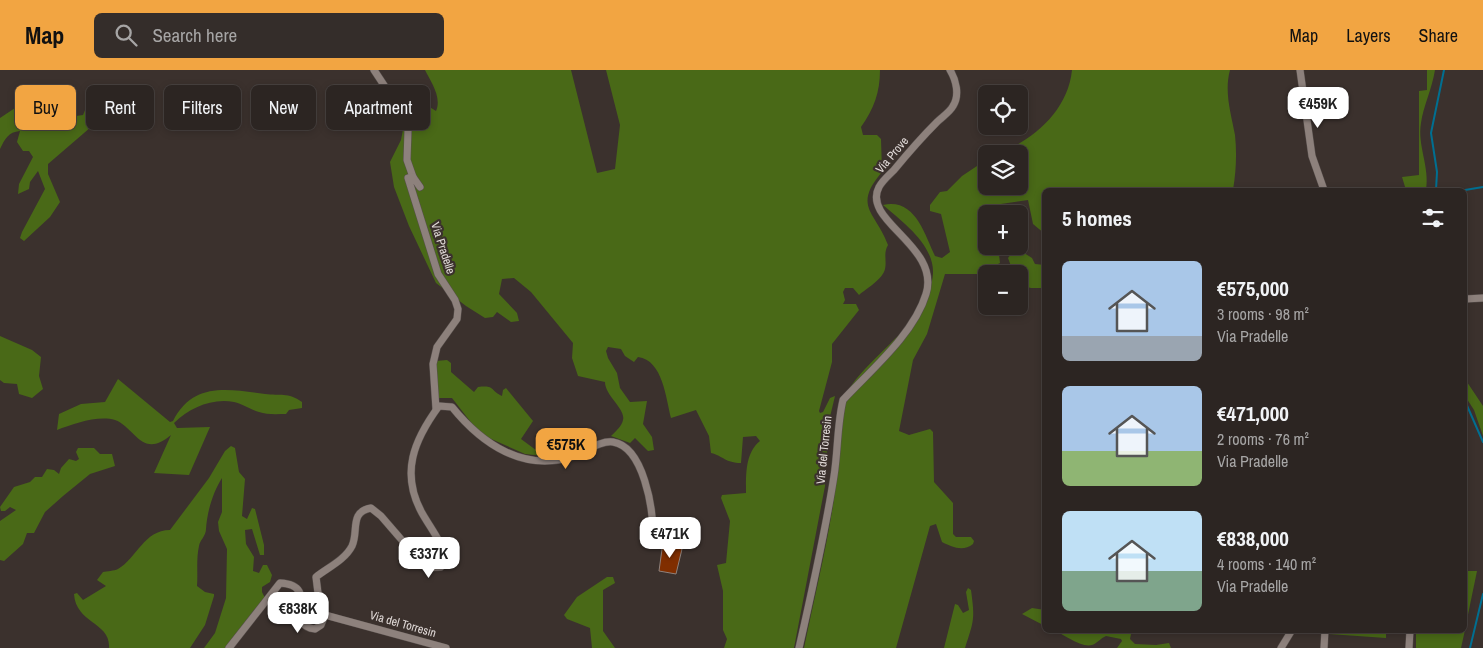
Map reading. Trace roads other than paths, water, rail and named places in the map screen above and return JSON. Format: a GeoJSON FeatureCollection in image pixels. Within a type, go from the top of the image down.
{"type":"FeatureCollection","features":[{"type":"Feature","properties":{"kind":"street","name":"Via Pradelle"},"geometry":{"type":"LineString","coordinates":[[374,70],[403,114],[408,131],[407,160],[413,177],[420,187]]}},
{"type":"Feature","properties":{"kind":"street","name":"Via Prove"},"geometry":{"type":"LineString","coordinates":[[928,281],[922,261],[914,247],[878,210],[876,198],[879,187],[915,144],[953,107],[956,87],[950,70]]}},
{"type":"Feature","properties":{"kind":"street"},"geometry":{"type":"LineString","coordinates":[[1300,70],[1312,156],[1323,188]]}},
{"type":"Feature","properties":{"kind":"street","name":"Via Pradelle"},"geometry":{"type":"LineString","coordinates":[[413,177],[408,178],[410,188],[423,221],[438,274],[455,300],[458,309],[457,319],[437,347],[433,364],[436,410]]}},
{"type":"Feature","properties":{"kind":"street","name":"Via del Torresin"},"geometry":{"type":"LineString","coordinates":[[798,648],[822,542],[834,476],[839,415],[843,400],[917,318],[927,292],[928,281]]}},
{"type":"Feature","properties":{"kind":"street"},"geometry":{"type":"LineString","coordinates":[[1467,299],[1483,298]]}},
{"type":"Feature","properties":{"kind":"street"},"geometry":{"type":"LineString","coordinates":[[228,648],[280,583],[294,585],[300,590],[302,598],[300,618],[308,628],[315,629],[321,625],[326,615],[319,601],[316,577],[340,560],[351,548],[357,516],[362,510],[371,508],[381,516],[426,568],[441,567],[446,561],[444,550],[421,511],[410,482],[413,452],[436,410],[443,405],[452,407],[483,440],[526,459],[558,461],[611,441],[620,444],[630,451],[643,477],[653,508],[653,534]]}},
{"type":"Feature","properties":{"kind":"street","name":"Via del Torresin"},"geometry":{"type":"LineString","coordinates":[[326,615],[446,648]]}},
{"type":"Feature","properties":{"kind":"street"},"geometry":{"type":"LineString","coordinates":[[1281,648],[1290,633]]}},
{"type":"Feature","properties":{"kind":"street"},"geometry":{"type":"LineString","coordinates":[[1324,648],[1325,633]]}},
{"type":"Feature","properties":{"kind":"street"},"geometry":{"type":"LineString","coordinates":[[1409,648],[1410,633]]}},
{"type":"Feature","properties":{"kind":"waterway"},"geometry":{"type":"LineString","coordinates":[[1436,188],[1437,172],[1431,133],[1444,70]]}},
{"type":"Feature","properties":{"kind":"waterway"},"geometry":{"type":"LineString","coordinates":[[1467,190],[1483,187]]}},
{"type":"Feature","properties":{"kind":"waterway"},"geometry":{"type":"LineString","coordinates":[[1467,406],[1483,442]]}},
{"type":"Feature","properties":{"kind":"waterway"},"geometry":{"type":"LineString","coordinates":[[1470,648],[1483,594]]}}]}
